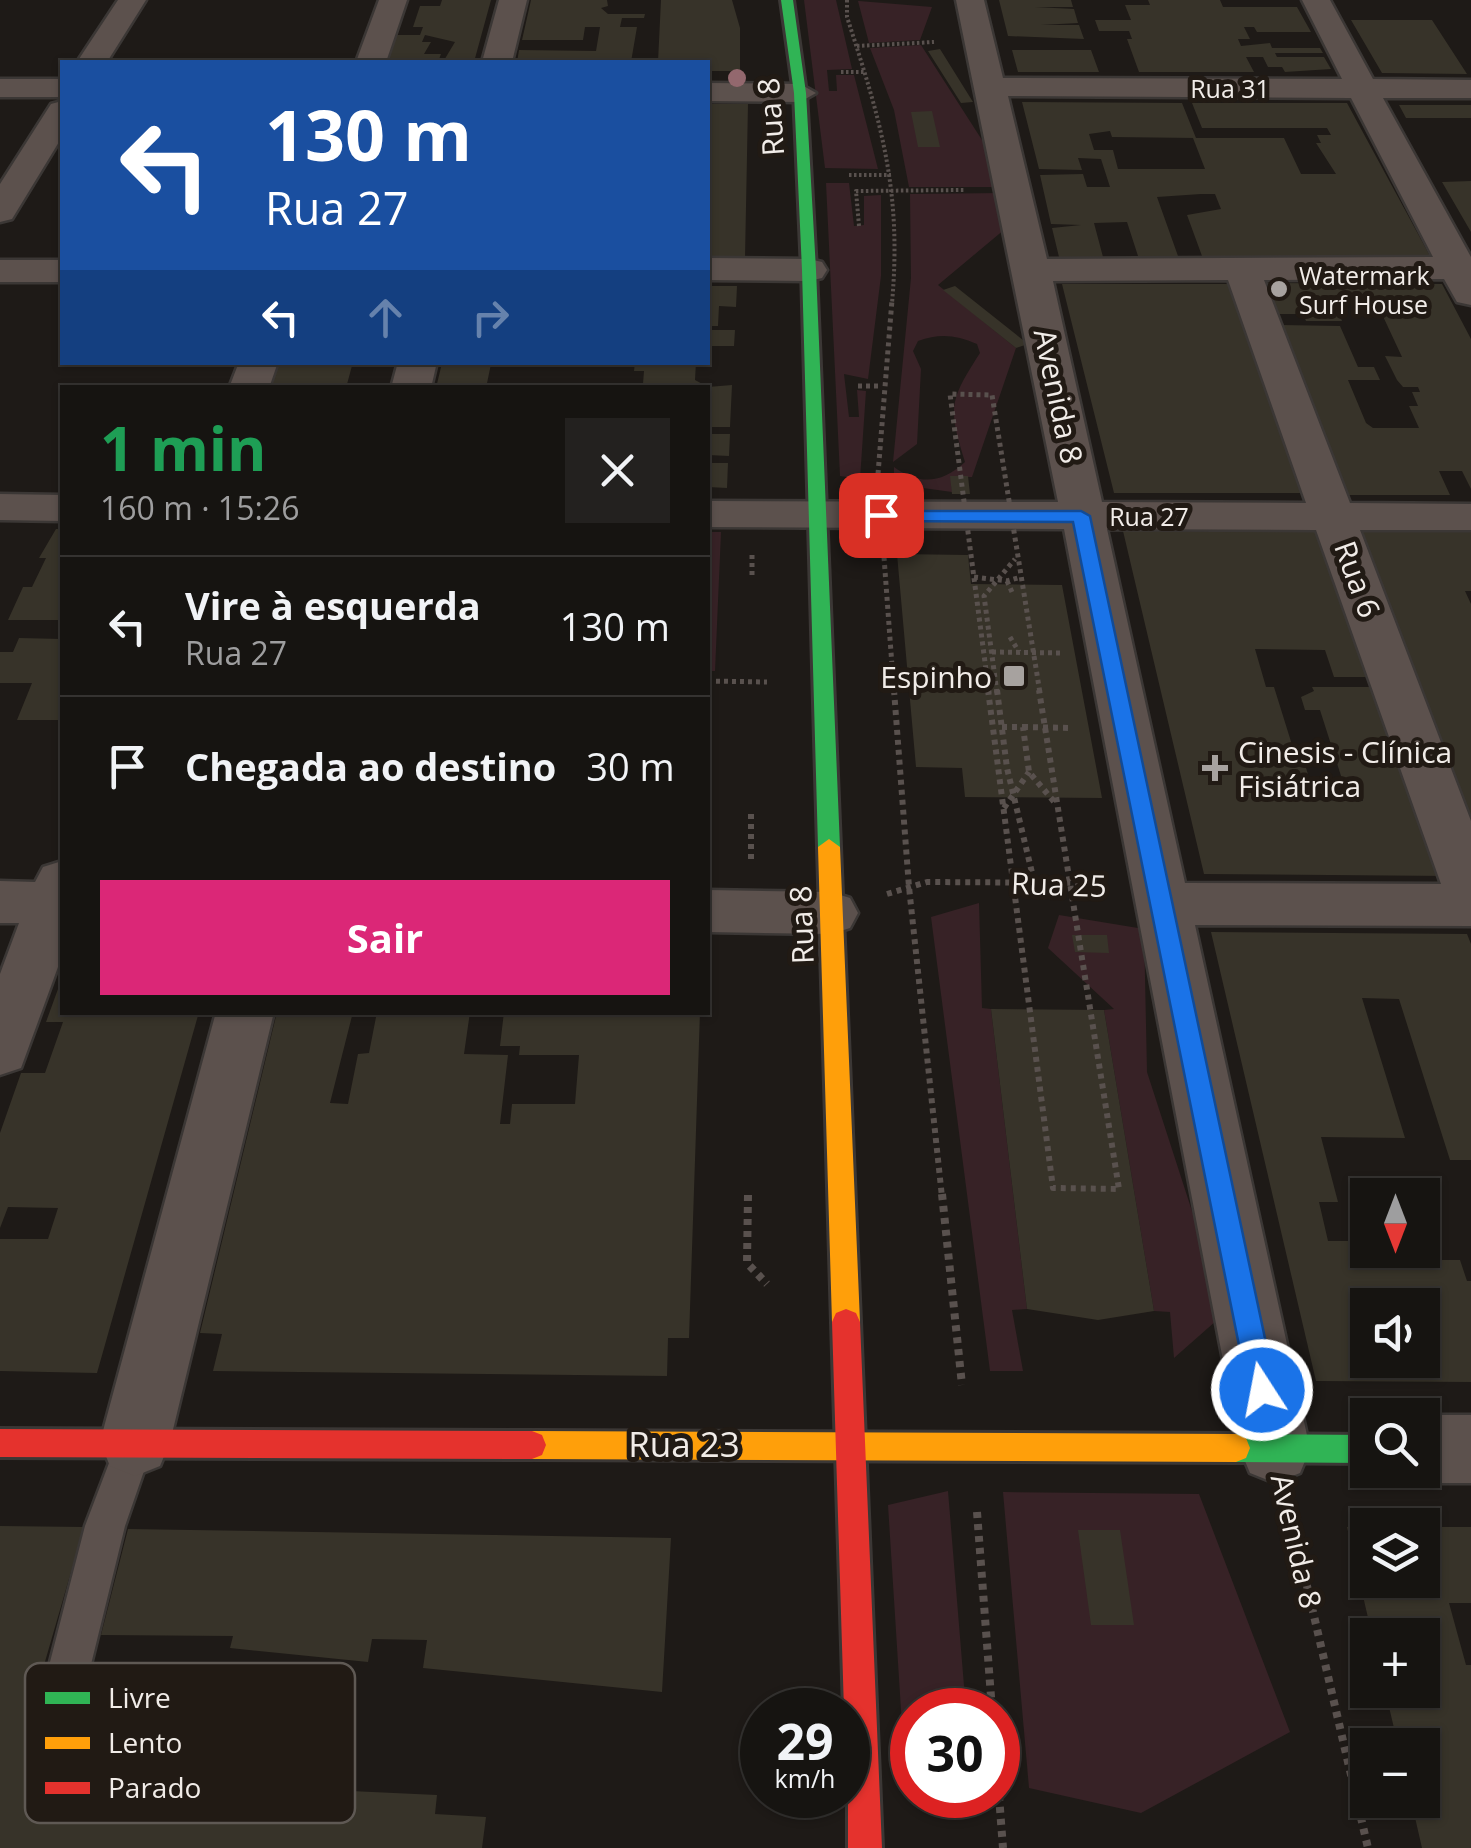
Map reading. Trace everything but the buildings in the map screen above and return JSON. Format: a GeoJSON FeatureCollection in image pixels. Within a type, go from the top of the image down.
{"type":"FeatureCollection","features":[{"type":"Feature","properties":{"kind":"street"},"geometry":{"type":"LineString","coordinates":[[93,60],[132,0]]}},
{"type":"Feature","properties":{"kind":"street"},"geometry":{"type":"LineString","coordinates":[[371,60],[393,0]]}},
{"type":"Feature","properties":{"kind":"street"},"geometry":{"type":"LineString","coordinates":[[498,60],[513,0]]}},
{"type":"Feature","properties":{"kind":"street","name":"Rua 8"},"geometry":{"type":"LineString","coordinates":[[788,0],[800,93],[809,270],[865,1848]]}},
{"type":"Feature","properties":{"kind":"street","name":"Avenida 8"},"geometry":{"type":"LineString","coordinates":[[970,0],[1016,190],[1047,270],[1081,516],[1274,1449]]}},
{"type":"Feature","properties":{"kind":"street"},"geometry":{"type":"LineString","coordinates":[[1316,0],[1466,277]]}},
{"type":"Feature","properties":{"kind":"street","name":"Rua 31"},"geometry":{"type":"LineString","coordinates":[[990,86],[1471,89]]}},
{"type":"Feature","properties":{"kind":"street"},"geometry":{"type":"LineString","coordinates":[[0,88],[60,88]]}},
{"type":"Feature","properties":{"kind":"street"},"geometry":{"type":"LineString","coordinates":[[710,92],[800,93]]}},
{"type":"Feature","properties":{"kind":"street"},"geometry":{"type":"LineString","coordinates":[[0,212],[60,113]]}},
{"type":"Feature","properties":{"kind":"street"},"geometry":{"type":"LineString","coordinates":[[710,269],[809,270]]}},
{"type":"Feature","properties":{"kind":"street"},"geometry":{"type":"LineString","coordinates":[[1047,270],[1242,269],[1466,277]]}},
{"type":"Feature","properties":{"kind":"street","name":"Rua 6"},"geometry":{"type":"LineString","coordinates":[[1242,269],[1471,892]]}},
{"type":"Feature","properties":{"kind":"street"},"geometry":{"type":"LineString","coordinates":[[0,271],[60,271]]}},
{"type":"Feature","properties":{"kind":"street"},"geometry":{"type":"LineString","coordinates":[[0,507],[60,508]]}},
{"type":"Feature","properties":{"kind":"street","name":"Rua 27"},"geometry":{"type":"LineString","coordinates":[[710,514],[1471,517]]}},
{"type":"Feature","properties":{"kind":"street"},"geometry":{"type":"LineString","coordinates":[[0,902],[60,896],[0,1051]]}},
{"type":"Feature","properties":{"kind":"street"},"geometry":{"type":"LineString","coordinates":[[1164,904],[1471,905]]}},
{"type":"Feature","properties":{"kind":"street"},"geometry":{"type":"LineString","coordinates":[[710,911],[831,913]]}},
{"type":"Feature","properties":{"kind":"street"},"geometry":{"type":"LineString","coordinates":[[136,1442],[244,1015]]}},
{"type":"Feature","properties":{"kind":"street","name":"Rua 23"},"geometry":{"type":"LineString","coordinates":[[0,1443],[968,1444],[1350,1449]]}},
{"type":"Feature","properties":{"kind":"street"},"geometry":{"type":"LineString","coordinates":[[1440,1449],[1471,1449]]}},
{"type":"Feature","properties":{"kind":"lane"},"geometry":{"type":"LineString","coordinates":[[71,1663],[106,1526],[136,1442]]}},
{"type":"Feature","properties":{"kind":"path"},"geometry":{"type":"LineString","coordinates":[[847,0],[894,190],[896,278],[878,419],[881,515],[908,887],[990,1688]]}},
{"type":"Feature","properties":{"kind":"path"},"geometry":{"type":"LineString","coordinates":[[856,46],[950,41]]}},
{"type":"Feature","properties":{"kind":"path"},"geometry":{"type":"LineString","coordinates":[[832,75],[864,72]]}},
{"type":"Feature","properties":{"kind":"path"},"geometry":{"type":"LineString","coordinates":[[843,175],[891,175]]}},
{"type":"Feature","properties":{"kind":"path"},"geometry":{"type":"LineString","coordinates":[[859,226],[856,192],[1016,190]]}},
{"type":"Feature","properties":{"kind":"path"},"geometry":{"type":"LineString","coordinates":[[852,390],[855,386],[882,386]]}},
{"type":"Feature","properties":{"kind":"path"},"geometry":{"type":"LineString","coordinates":[[1029,544],[984,596],[1002,727],[1034,881]]}},
{"type":"Feature","properties":{"kind":"path"},"geometry":{"type":"LineString","coordinates":[[752,545],[752,579]]}},
{"type":"Feature","properties":{"kind":"path"},"geometry":{"type":"LineString","coordinates":[[974,577],[1007,581],[1021,578],[1119,1189],[1053,1188],[974,577]]}},
{"type":"Feature","properties":{"kind":"path"},"geometry":{"type":"LineString","coordinates":[[1007,581],[1008,592]]}},
{"type":"Feature","properties":{"kind":"path"},"geometry":{"type":"LineString","coordinates":[[1010,636],[1018,652]]}},
{"type":"Feature","properties":{"kind":"path"},"geometry":{"type":"LineString","coordinates":[[1018,652],[1020,637]]}},
{"type":"Feature","properties":{"kind":"path"},"geometry":{"type":"LineString","coordinates":[[992,652],[1051,652]]}},
{"type":"Feature","properties":{"kind":"path"},"geometry":{"type":"LineString","coordinates":[[988,686],[1005,688],[996,680]]}},
{"type":"Feature","properties":{"kind":"path"},"geometry":{"type":"LineString","coordinates":[[710,682],[767,682]]}},
{"type":"Feature","properties":{"kind":"path"},"geometry":{"type":"LineString","coordinates":[[1002,727],[1084,728]]}},
{"type":"Feature","properties":{"kind":"path"},"geometry":{"type":"LineString","coordinates":[[1023,727],[1030,772],[1058,808]]}},
{"type":"Feature","properties":{"kind":"path"},"geometry":{"type":"LineString","coordinates":[[1004,808],[1030,772]]}},
{"type":"Feature","properties":{"kind":"path"},"geometry":{"type":"LineString","coordinates":[[750,861],[751,814]]}},
{"type":"Feature","properties":{"kind":"path","name":"Rua 25"},"geometry":{"type":"LineString","coordinates":[[831,913],[927,882],[1112,884],[1144,890],[1164,904]]}},
{"type":"Feature","properties":{"kind":"path"},"geometry":{"type":"LineString","coordinates":[[748,1195],[747,1263],[767,1284]]}},
{"type":"Feature","properties":{"kind":"path","name":"Avenida 8"},"geometry":{"type":"LineString","coordinates":[[1274,1449],[1368,1848]]}},
{"type":"Feature","properties":{"kind":"path"},"geometry":{"type":"LineString","coordinates":[[1000,1818],[1002,1848]]}},
{"type":"Feature","properties":{"kind":"shaded area"},"geometry":{"type":"Polygon","coordinates":[[[804,0],[836,0],[852,69],[827,70],[829,91],[837,91],[836,75],[854,75],[878,169],[825,168],[804,0]]]}},
{"type":"Feature","properties":{"kind":"shaded area"},"geometry":{"type":"Polygon","coordinates":[[[858,1],[932,7],[920,40],[869,43],[858,1]]]}},
{"type":"Feature","properties":{"kind":"shaded area"},"geometry":{"type":"Polygon","coordinates":[[[921,45],[991,154],[1000,187],[909,187],[894,110],[870,48],[921,45]]]}},
{"type":"Feature","properties":{"kind":"shaded area"},"geometry":{"type":"Polygon","coordinates":[[[826,183],[849,183],[854,226],[864,225],[864,196],[881,195],[881,276],[868,379],[844,374],[849,417],[859,417],[857,390],[866,391],[860,479],[840,476],[826,183]]]}},
{"type":"Feature","properties":{"kind":"shaded area"},"geometry":{"type":"Polygon","coordinates":[[[1003,193],[1011,224],[938,285],[1016,348],[972,477],[951,477],[952,492],[894,484],[894,467],[912,477],[930,479],[947,475],[965,462],[954,405],[980,353],[977,344],[955,337],[918,341],[913,351],[921,369],[917,444],[893,462],[911,278],[910,194],[1003,193]]]}},
{"type":"Feature","properties":{"kind":"shaded area"},"geometry":{"type":"Polygon","coordinates":[[[710,532],[721,532],[715,671],[710,671],[710,532]]]}},
{"type":"Feature","properties":{"kind":"shaded area"},"geometry":{"type":"Polygon","coordinates":[[[979,903],[982,1008],[991,1009],[1027,1309],[1012,1310],[1023,1371],[990,1371],[931,917],[979,903]]]}},
{"type":"Feature","properties":{"kind":"shaded area"},"geometry":{"type":"Polygon","coordinates":[[[1059,915],[1144,929],[1147,1072],[1225,1313],[1174,1358],[1170,1312],[1154,1311],[1104,1010],[1114,1009],[1048,948],[1059,915]]]}},
{"type":"Feature","properties":{"kind":"shaded area"},"geometry":{"type":"Polygon","coordinates":[[[948,1491],[964,1688],[900,1688],[888,1505],[948,1491]]]}},
{"type":"Feature","properties":{"kind":"shaded area"},"geometry":{"type":"Polygon","coordinates":[[[1003,1492],[1199,1494],[1290,1732],[1141,1813],[1029,1788],[1003,1492]]]}},
{"type":"Feature","properties":{"kind":"traffic: fast"},"geometry":{"type":"LineString","coordinates":[[787,0],[800,93],[809,270],[829,847]]}},
{"type":"Feature","properties":{"kind":"traffic: fast"},"geometry":{"type":"LineString","coordinates":[[1236,1448],[1350,1449]]}},
{"type":"Feature","properties":{"kind":"traffic: slow"},"geometry":{"type":"LineString","coordinates":[[829,847],[846,1322]]}},
{"type":"Feature","properties":{"kind":"traffic: slow"},"geometry":{"type":"LineString","coordinates":[[532,1445],[1236,1448]]}},
{"type":"Feature","properties":{"kind":"traffic: jam"},"geometry":{"type":"LineString","coordinates":[[846,1322],[865,1848]]}},
{"type":"Feature","properties":{"kind":"traffic: jam"},"geometry":{"type":"LineString","coordinates":[[0,1443],[532,1445]]}},
{"type":"Feature","properties":{"kind":"place","name":"Watermark Surf House"},"geometry":{"type":"Point","coordinates":[1279,289]}},
{"type":"Feature","properties":{"kind":"place","name":"Espinho"},"geometry":{"type":"Point","coordinates":[1014,676]}},
{"type":"Feature","properties":{"kind":"place","name":"Cinesis - Clínica Fisiátrica"},"geometry":{"type":"Point","coordinates":[1215,768]}},
{"type":"Feature","properties":{"kind":"route"},"geometry":{"type":"LineString","coordinates":[[881,515],[1081,516],[1262,1390]]}}]}
